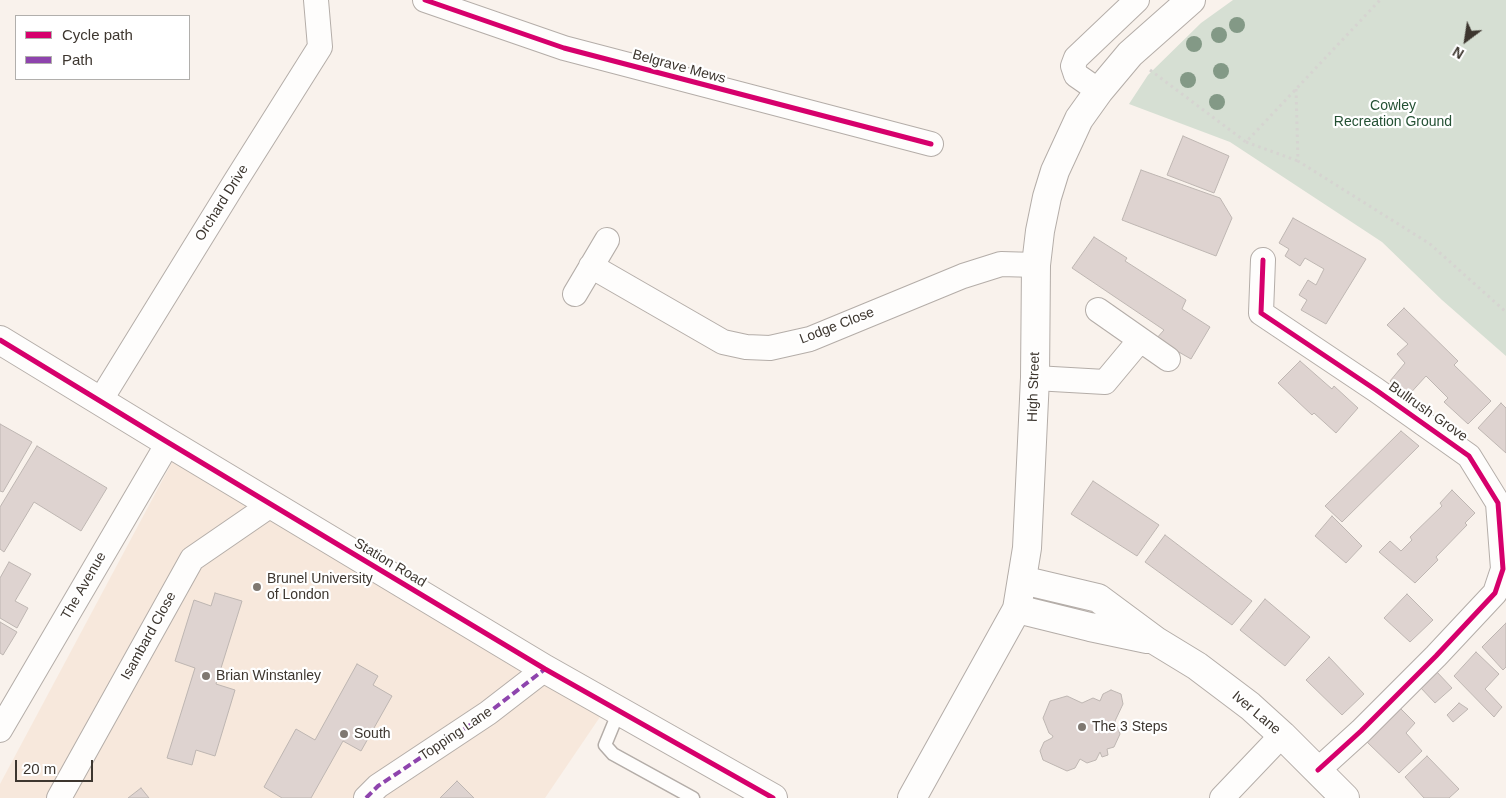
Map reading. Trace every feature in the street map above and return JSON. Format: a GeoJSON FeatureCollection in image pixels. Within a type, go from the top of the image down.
{"type":"FeatureCollection","features":[{"type":"Feature","properties":{"kind":"main road","name":"High Street"},"geometry":{"type":"LineString","coordinates":[[912,798],[1017,609],[1027,548],[1035,378],[1036,265],[1044,214],[1055,171],[1079,120],[1098,91],[1130,54],[1191,0]]}},
{"type":"Feature","properties":{"kind":"main road","name":"Station Road"},"geometry":{"type":"LineString","coordinates":[[0,340],[545,669],[773,798]]}},
{"type":"Feature","properties":{"kind":"main road","name":"Iver Lane"},"geometry":{"type":"LineString","coordinates":[[1022,580],[1098,598],[1156,640],[1197,666],[1250,706],[1345,798]]}},
{"type":"Feature","properties":{"kind":"main road","name":"Iver Lane"},"geometry":{"type":"LineString","coordinates":[[1017,609],[1090,627],[1156,640]]}},
{"type":"Feature","properties":{"kind":"street","name":"Orchard Drive"},"geometry":{"type":"LineString","coordinates":[[100,401],[320,47],[316,0]]}},
{"type":"Feature","properties":{"kind":"street"},"geometry":{"type":"LineString","coordinates":[[1098,91],[1076,75],[1073,66],[1076,58],[1137,0]]}},
{"type":"Feature","properties":{"kind":"street","name":"Belgrave Mews"},"geometry":{"type":"LineString","coordinates":[[431,1],[564,48],[931,144]]}},
{"type":"Feature","properties":{"kind":"street"},"geometry":{"type":"LineString","coordinates":[[574,294],[607,240]]}},
{"type":"Feature","properties":{"kind":"street","name":"Bullrush Grove"},"geometry":{"type":"LineString","coordinates":[[1263,260],[1261,313],[1376,390],[1469,456],[1498,503],[1505,569],[1495,593],[1436,656],[1361,731],[1318,770]]}},
{"type":"Feature","properties":{"kind":"street","name":"Lodge Close"},"geometry":{"type":"LineString","coordinates":[[591,266],[723,342],[746,347],[770,348],[810,339],[963,276],[1001,264],[1036,265]]}},
{"type":"Feature","properties":{"kind":"street"},"geometry":{"type":"LineString","coordinates":[[1098,310],[1168,359]]}},
{"type":"Feature","properties":{"kind":"street"},"geometry":{"type":"LineString","coordinates":[[1035,378],[1105,382],[1140,340]]}},
{"type":"Feature","properties":{"kind":"street","name":"The Avenue"},"geometry":{"type":"LineString","coordinates":[[0,730],[168,443]]}},
{"type":"Feature","properties":{"kind":"street","name":"Isambard Close"},"geometry":{"type":"LineString","coordinates":[[59,798],[192,559],[272,504]]}},
{"type":"Feature","properties":{"kind":"street","name":"Topping Lane"},"geometry":{"type":"LineString","coordinates":[[366,798],[378,786],[488,713],[545,669]]}},
{"type":"Feature","properties":{"kind":"street"},"geometry":{"type":"LineString","coordinates":[[1222,798],[1282,735]]}},
{"type":"Feature","properties":{"kind":"lane"},"geometry":{"type":"LineString","coordinates":[[619,711],[605,745],[612,754],[693,798]]}},
{"type":"Feature","properties":{"kind":"path"},"geometry":{"type":"LineString","coordinates":[[1246,142],[1380,0]]}},
{"type":"Feature","properties":{"kind":"path"},"geometry":{"type":"LineString","coordinates":[[1130,54],[1246,142],[1298,161],[1430,244],[1506,312]]}},
{"type":"Feature","properties":{"kind":"path"},"geometry":{"type":"LineString","coordinates":[[1296,89],[1298,161]]}},
{"type":"Feature","properties":{"kind":"shaded area","name":"Brunel University of London"},"geometry":{"type":"Polygon","coordinates":[[[178,451],[602,714],[545,798],[0,798],[0,784],[178,451]]]}},
{"type":"Feature","properties":{"kind":"green space","name":"Cowley Recreation Ground"},"geometry":{"type":"Polygon","coordinates":[[[1233,0],[1506,0],[1506,356],[1442,300],[1382,242],[1230,142],[1129,104],[1148,75],[1201,23],[1233,0]]]}},
{"type":"Feature","properties":{"kind":"building"},"geometry":{"type":"Polygon","coordinates":[[[1183,136],[1229,156],[1214,193],[1167,175],[1183,136]]]}},
{"type":"Feature","properties":{"kind":"building"},"geometry":{"type":"Polygon","coordinates":[[[1141,170],[1220,198],[1232,218],[1216,256],[1122,220],[1141,170]]]}},
{"type":"Feature","properties":{"kind":"building"},"geometry":{"type":"Polygon","coordinates":[[[1293,218],[1366,259],[1326,324],[1301,310],[1307,300],[1299,295],[1308,280],[1316,285],[1324,269],[1305,258],[1300,266],[1285,256],[1289,249],[1279,243],[1293,218]]]}},
{"type":"Feature","properties":{"kind":"building"},"geometry":{"type":"Polygon","coordinates":[[[1094,237],[1127,258],[1125,261],[1186,300],[1182,309],[1210,327],[1191,359],[1156,339],[1164,330],[1072,268],[1094,237]]]}},
{"type":"Feature","properties":{"kind":"building"},"geometry":{"type":"Polygon","coordinates":[[[1404,308],[1458,361],[1454,365],[1491,401],[1468,424],[1444,402],[1448,398],[1426,376],[1406,398],[1390,381],[1405,363],[1397,354],[1408,344],[1387,325],[1404,308]]]}},
{"type":"Feature","properties":{"kind":"building"},"geometry":{"type":"Polygon","coordinates":[[[1300,361],[1332,389],[1334,386],[1358,408],[1336,433],[1314,413],[1312,415],[1278,383],[1300,361]]]}},
{"type":"Feature","properties":{"kind":"building"},"geometry":{"type":"Polygon","coordinates":[[[1501,403],[1506,408],[1506,453],[1478,428],[1501,403]]]}},
{"type":"Feature","properties":{"kind":"building"},"geometry":{"type":"Polygon","coordinates":[[[0,424],[32,442],[3,492],[0,491],[0,424]]]}},
{"type":"Feature","properties":{"kind":"building"},"geometry":{"type":"Polygon","coordinates":[[[1401,431],[1419,446],[1342,522],[1325,506],[1401,431]]]}},
{"type":"Feature","properties":{"kind":"building"},"geometry":{"type":"Polygon","coordinates":[[[37,446],[107,488],[81,531],[34,502],[4,552],[0,549],[0,507],[37,446]]]}},
{"type":"Feature","properties":{"kind":"building"},"geometry":{"type":"Polygon","coordinates":[[[1093,481],[1159,525],[1137,556],[1071,514],[1093,481]]]}},
{"type":"Feature","properties":{"kind":"building"},"geometry":{"type":"Polygon","coordinates":[[[1452,490],[1475,513],[1465,523],[1467,525],[1436,557],[1438,560],[1415,583],[1379,552],[1390,541],[1401,551],[1412,540],[1410,537],[1442,506],[1440,503],[1452,490]]]}},
{"type":"Feature","properties":{"kind":"building"},"geometry":{"type":"Polygon","coordinates":[[[1332,516],[1362,546],[1346,563],[1315,536],[1332,516]]]}},
{"type":"Feature","properties":{"kind":"building"},"geometry":{"type":"Polygon","coordinates":[[[1165,535],[1252,601],[1232,625],[1145,562],[1165,535]]]}},
{"type":"Feature","properties":{"kind":"building"},"geometry":{"type":"Polygon","coordinates":[[[9,562],[31,574],[15,601],[28,608],[17,628],[0,618],[0,578],[9,562]]]}},
{"type":"Feature","properties":{"kind":"building","name":"Brian Winstanley"},"geometry":{"type":"Polygon","coordinates":[[[215,593],[242,601],[216,684],[235,690],[215,756],[196,750],[192,765],[167,758],[195,668],[175,661],[194,600],[211,606],[215,593]]]}},
{"type":"Feature","properties":{"kind":"building"},"geometry":{"type":"Polygon","coordinates":[[[1407,594],[1433,620],[1410,642],[1384,618],[1407,594]]]}},
{"type":"Feature","properties":{"kind":"building"},"geometry":{"type":"Polygon","coordinates":[[[1265,599],[1310,637],[1285,666],[1240,630],[1265,599]]]}},
{"type":"Feature","properties":{"kind":"building"},"geometry":{"type":"Polygon","coordinates":[[[0,622],[17,632],[3,655],[0,653],[0,622]]]}},
{"type":"Feature","properties":{"kind":"building"},"geometry":{"type":"Polygon","coordinates":[[[1506,623],[1506,667],[1503,670],[1482,647],[1506,623]]]}},
{"type":"Feature","properties":{"kind":"building"},"geometry":{"type":"Polygon","coordinates":[[[1476,652],[1499,674],[1485,689],[1502,707],[1494,717],[1454,676],[1476,652]]]}},
{"type":"Feature","properties":{"kind":"building"},"geometry":{"type":"Polygon","coordinates":[[[1329,657],[1364,694],[1342,715],[1306,680],[1329,657]]]}},
{"type":"Feature","properties":{"kind":"building","name":"South"},"geometry":{"type":"Polygon","coordinates":[[[357,664],[378,676],[373,685],[392,696],[361,751],[343,741],[311,798],[282,798],[264,787],[296,729],[315,740],[357,664]]]}},
{"type":"Feature","properties":{"kind":"building"},"geometry":{"type":"Polygon","coordinates":[[[1436,671],[1452,688],[1435,703],[1420,687],[1436,671]]]}},
{"type":"Feature","properties":{"kind":"building","name":"The 3 Steps"},"geometry":{"type":"Polygon","coordinates":[[[1111,690],[1121,694],[1123,704],[1115,721],[1120,734],[1114,747],[1107,749],[1108,755],[1102,757],[1100,752],[1096,760],[1087,763],[1080,759],[1075,768],[1067,771],[1043,760],[1040,751],[1044,742],[1053,736],[1049,733],[1043,718],[1050,701],[1067,696],[1082,703],[1093,698],[1100,701],[1103,694],[1111,690]]]}},
{"type":"Feature","properties":{"kind":"building"},"geometry":{"type":"Polygon","coordinates":[[[1459,703],[1468,709],[1453,722],[1447,715],[1459,703]]]}},
{"type":"Feature","properties":{"kind":"building"},"geometry":{"type":"Polygon","coordinates":[[[1400,708],[1415,723],[1406,733],[1422,751],[1399,773],[1367,742],[1400,708]]]}},
{"type":"Feature","properties":{"kind":"building"},"geometry":{"type":"Polygon","coordinates":[[[1427,756],[1459,789],[1449,798],[1424,798],[1405,777],[1427,756]]]}},
{"type":"Feature","properties":{"kind":"building"},"geometry":{"type":"Polygon","coordinates":[[[457,781],[474,798],[440,798],[457,781]]]}},
{"type":"Feature","properties":{"kind":"building"},"geometry":{"type":"Polygon","coordinates":[[[141,788],[149,798],[128,798],[141,788]]]}},
{"type":"Feature","properties":{"kind":"marked path"},"geometry":{"type":"LineString","coordinates":[[366,798],[378,786],[488,713],[545,669]]}},
{"type":"Feature","properties":{"kind":"cycle path"},"geometry":{"type":"LineString","coordinates":[[425,0],[564,48],[931,144]]}},
{"type":"Feature","properties":{"kind":"cycle path"},"geometry":{"type":"LineString","coordinates":[[1263,260],[1261,313],[1376,390],[1469,456],[1498,503],[1503,569],[1495,593],[1436,656],[1361,731],[1318,770]]}},
{"type":"Feature","properties":{"kind":"cycle path"},"geometry":{"type":"LineString","coordinates":[[0,340],[545,669],[773,798]]}},
{"type":"Feature","properties":{"kind":"place","name":"Brunel University of London"},"geometry":{"type":"Point","coordinates":[257,587]}},
{"type":"Feature","properties":{"kind":"place","name":"Brian Winstanley"},"geometry":{"type":"Point","coordinates":[206,676]}},
{"type":"Feature","properties":{"kind":"place","name":"The 3 Steps"},"geometry":{"type":"Point","coordinates":[1082,727]}},
{"type":"Feature","properties":{"kind":"place","name":"South"},"geometry":{"type":"Point","coordinates":[344,734]}}]}
